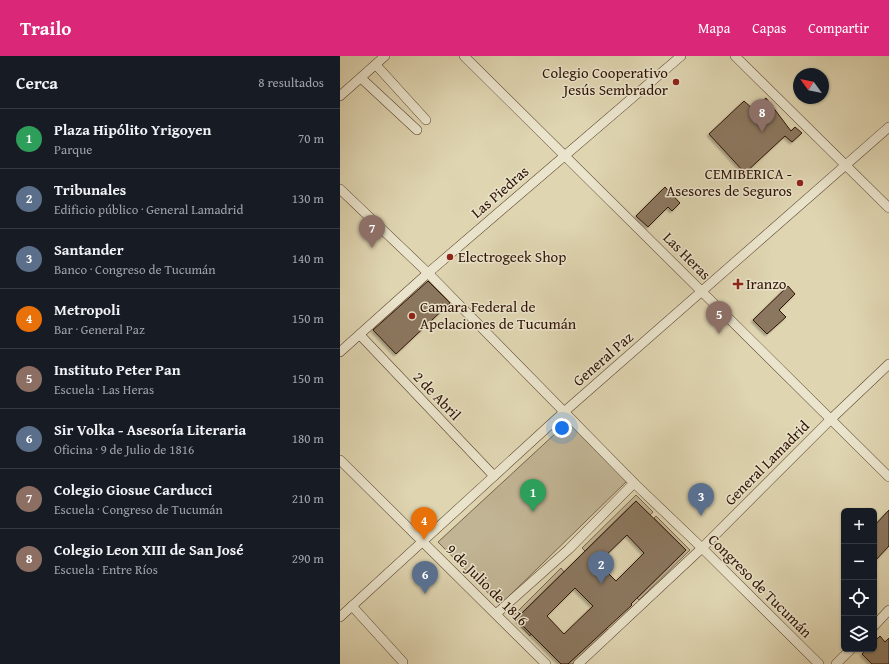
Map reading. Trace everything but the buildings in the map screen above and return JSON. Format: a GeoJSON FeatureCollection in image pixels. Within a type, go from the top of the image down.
{"type":"FeatureCollection","features":[{"type":"Feature","properties":{"kind":"street"},"geometry":{"type":"LineString","coordinates":[[340,96],[385,56]]}},
{"type":"Feature","properties":{"kind":"street","name":"Las Heras"},"geometry":{"type":"LineString","coordinates":[[464,56],[889,477]]}},
{"type":"Feature","properties":{"kind":"street","name":"Las Piedras"},"geometry":{"type":"LineString","coordinates":[[340,352],[428,273],[680,56]]}},
{"type":"Feature","properties":{"kind":"street"},"geometry":{"type":"LineString","coordinates":[[735,56],[889,208]]}},
{"type":"Feature","properties":{"kind":"street"},"geometry":{"type":"LineString","coordinates":[[376,65],[426,120]]}},
{"type":"Feature","properties":{"kind":"street"},"geometry":{"type":"LineString","coordinates":[[361,78],[417,130]]}},
{"type":"Feature","properties":{"kind":"street","name":"General Paz"},"geometry":{"type":"LineString","coordinates":[[340,617],[424,542],[564,412],[889,127]]}},
{"type":"Feature","properties":{"kind":"street","name":"Congreso de Tucumán"},"geometry":{"type":"LineString","coordinates":[[340,189],[428,273],[634,483],[819,664]]}},
{"type":"Feature","properties":{"kind":"street","name":"2 de Abril"},"geometry":{"type":"LineString","coordinates":[[360,335],[494,476]]}},
{"type":"Feature","properties":{"kind":"street","name":"General Lamadrid"},"geometry":{"type":"LineString","coordinates":[[578,664],[702,548],[831,419],[889,364]]}},
{"type":"Feature","properties":{"kind":"street","name":"9 de Julio de 1816"},"geometry":{"type":"LineString","coordinates":[[340,460],[546,664]]}},
{"type":"Feature","properties":{"kind":"street"},"geometry":{"type":"LineString","coordinates":[[496,614],[569,549],[634,483]]}},
{"type":"Feature","properties":{"kind":"street"},"geometry":{"type":"LineString","coordinates":[[352,606],[403,662]]}},
{"type":"Feature","properties":{"kind":"street"},"geometry":{"type":"LineString","coordinates":[[877,623],[889,610]]}},
{"type":"Feature","properties":{"kind":"street"},"geometry":{"type":"LineString","coordinates":[[836,664],[848,652]]}},
{"type":"Feature","properties":{"kind":"shaded area"},"geometry":{"type":"Polygon","coordinates":[[[570,420],[627,481],[500,605],[438,542],[570,420]]]}},
{"type":"Feature","properties":{"kind":"shaded area"},"geometry":{"type":"Polygon","coordinates":[[[636,495],[653,512],[650,515],[636,501],[585,551],[582,548],[636,495]]]}},
{"type":"Feature","properties":{"kind":"shaded area"},"geometry":{"type":"Polygon","coordinates":[[[656,516],[690,550],[639,600],[637,598],[686,550],[654,518],[656,516]]]}},
{"type":"Feature","properties":{"kind":"shaded area"},"geometry":{"type":"Polygon","coordinates":[[[561,568],[564,572],[516,619],[531,634],[530,636],[512,617],[561,568]]]}},
{"type":"Feature","properties":{"kind":"shaded area"},"geometry":{"type":"Polygon","coordinates":[[[606,628],[608,630],[572,664],[568,664],[606,628]]]}},
{"type":"Feature","properties":{"kind":"place","name":"Colegio Cooperativo Jesús Sembrador"},"geometry":{"type":"Point","coordinates":[676,82]}},
{"type":"Feature","properties":{"kind":"place","name":"Colegio Leon XIII de San José"},"geometry":{"type":"Point","coordinates":[762,132]}},
{"type":"Feature","properties":{"kind":"place","name":"CEMIBERICA - Asesores de Seguros"},"geometry":{"type":"Point","coordinates":[800,183]}},
{"type":"Feature","properties":{"kind":"place","name":"Colegio Giosue Carducci"},"geometry":{"type":"Point","coordinates":[372,248]}},
{"type":"Feature","properties":{"kind":"place","name":"Electrogeek Shop"},"geometry":{"type":"Point","coordinates":[450,257]}},
{"type":"Feature","properties":{"kind":"place","name":"Iranzo"},"geometry":{"type":"Point","coordinates":[738,284]}},
{"type":"Feature","properties":{"kind":"place","name":"Camara Federal de Apelaciones de Tucumán"},"geometry":{"type":"Point","coordinates":[412,316]}},
{"type":"Feature","properties":{"kind":"place","name":"Instituto Peter Pan"},"geometry":{"type":"Point","coordinates":[719,334]}},
{"type":"Feature","properties":{"kind":"place","name":"Plaza Hipólito Yrigoyen"},"geometry":{"type":"Point","coordinates":[533,512]}},
{"type":"Feature","properties":{"kind":"place","name":"Santander"},"geometry":{"type":"Point","coordinates":[701,516]}},
{"type":"Feature","properties":{"kind":"place","name":"Metropoli"},"geometry":{"type":"Point","coordinates":[424,540]}},
{"type":"Feature","properties":{"kind":"place","name":"Tribunales"},"geometry":{"type":"Point","coordinates":[601,584]}},
{"type":"Feature","properties":{"kind":"place","name":"Sir Volka - Asesoría Literaria"},"geometry":{"type":"Point","coordinates":[425,594]}}]}
